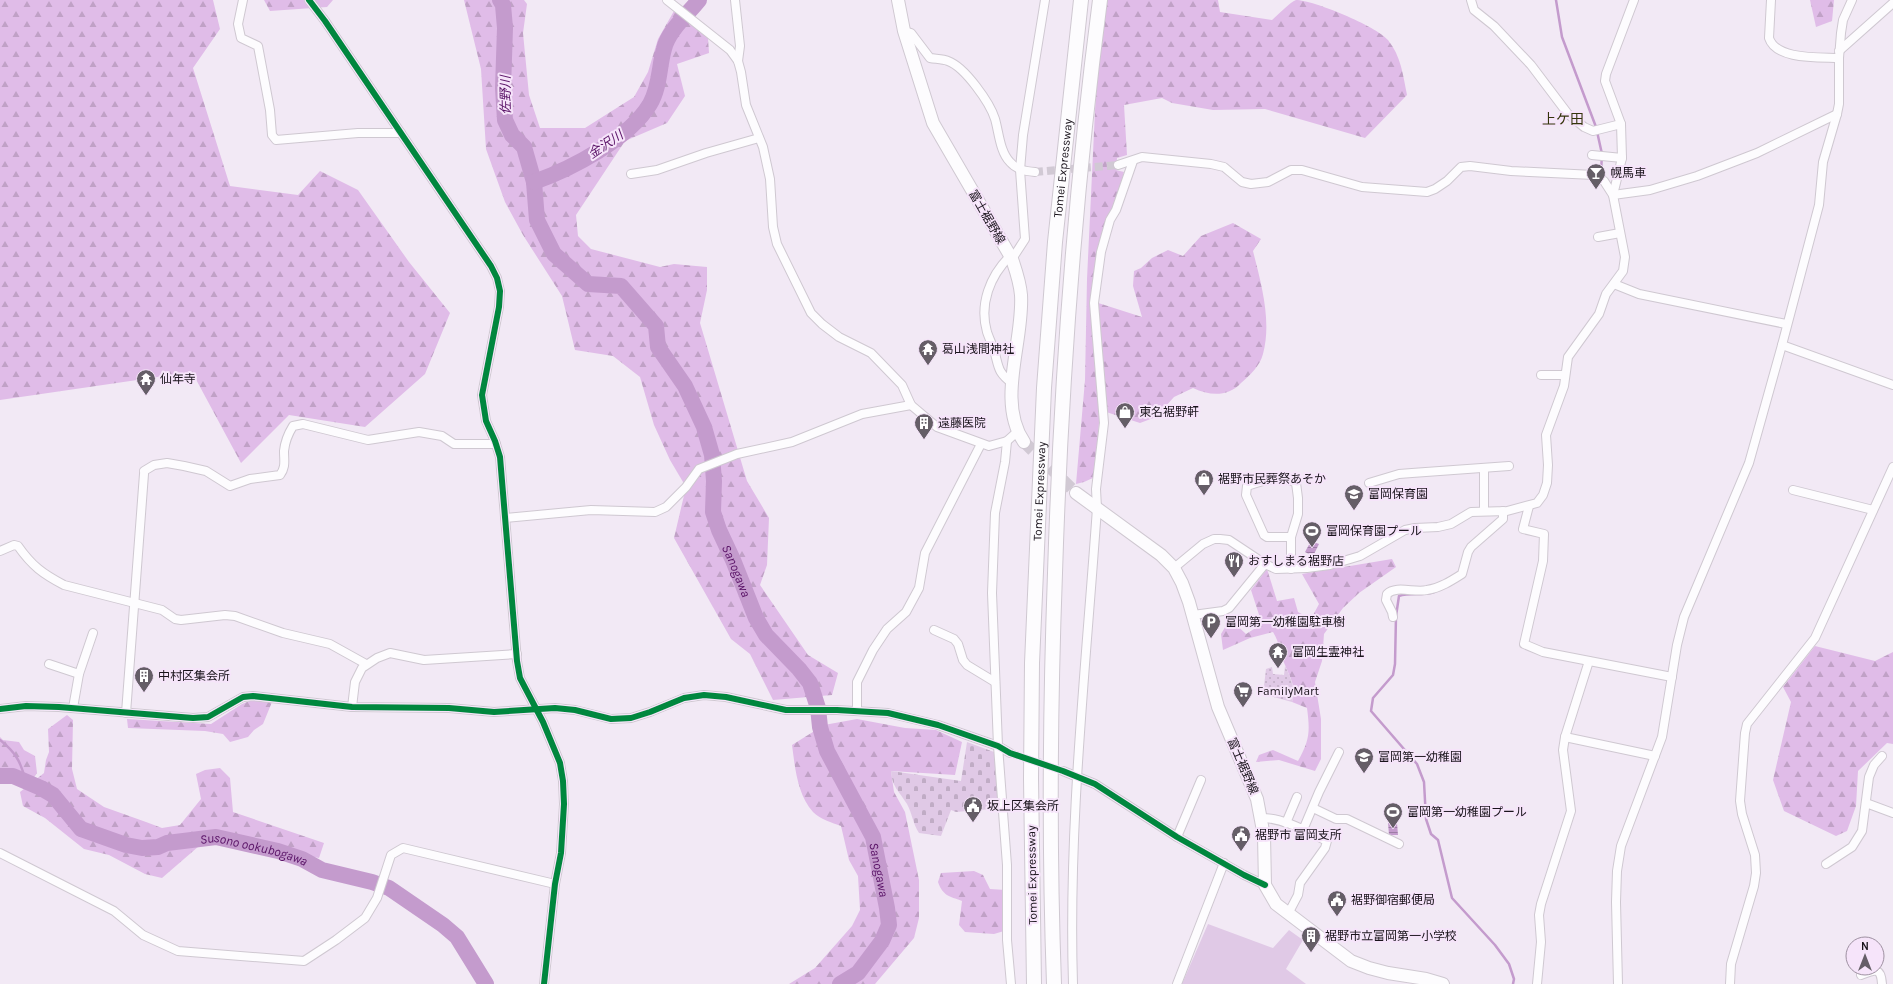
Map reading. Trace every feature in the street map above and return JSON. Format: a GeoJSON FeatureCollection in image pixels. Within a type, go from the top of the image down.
{"type":"FeatureCollection","features":[{"type":"Feature","properties":{"kind":"highway","name":"Tomei Expressway"},"geometry":{"type":"LineString","coordinates":[[1034,984],[1031,779],[1032,663],[1044,396],[1055,242],[1081,0]]}},
{"type":"Feature","properties":{"kind":"highway","name":"Tomei Expressway"},"geometry":{"type":"LineString","coordinates":[[1054,984],[1050,804],[1052,669],[1059,462],[1078,200],[1100,0]]}},
{"type":"Feature","properties":{"kind":"main road","name":"富士裾野線"},"geometry":{"type":"LineString","coordinates":[[898,0],[904,31],[933,123],[1011,258],[1018,276],[1021,295],[1020,326],[1012,383],[1012,418],[1020,437]]}},
{"type":"Feature","properties":{"kind":"main road","name":"富士裾野線"},"geometry":{"type":"LineString","coordinates":[[1076,493],[1144,541],[1161,555],[1174,568],[1182,584],[1193,615],[1218,707],[1257,799],[1262,818],[1264,836],[1265,885],[1276,904],[1351,961],[1368,968],[1426,979],[1442,984]]}},
{"type":"Feature","properties":{"kind":"street"},"geometry":{"type":"LineString","coordinates":[[243,0],[238,24],[241,38],[258,46],[270,110],[272,135],[276,140],[358,133],[401,133]]}},
{"type":"Feature","properties":{"kind":"street"},"geometry":{"type":"LineString","coordinates":[[309,0],[325,21],[491,266],[497,278],[500,291],[499,307],[482,395],[486,422],[500,457],[520,678],[529,698],[537,709],[560,762],[563,781],[564,804],[561,853],[555,884],[544,984]]}},
{"type":"Feature","properties":{"kind":"street"},"geometry":{"type":"LineString","coordinates":[[668,0],[730,50],[738,61],[746,105],[763,147],[770,179],[773,227],[777,244],[811,312],[822,324],[839,337],[871,353],[902,385],[911,404],[937,426],[989,446],[1020,437]]}},
{"type":"Feature","properties":{"kind":"street"},"geometry":{"type":"LineString","coordinates":[[735,0],[740,46],[738,61]]}},
{"type":"Feature","properties":{"kind":"street"},"geometry":{"type":"LineString","coordinates":[[1012,383],[1001,375],[987,331],[985,310],[986,293],[999,267],[1011,258],[1025,239],[1020,170],[1023,136],[1045,0]]}},
{"type":"Feature","properties":{"kind":"street"},"geometry":{"type":"LineString","coordinates":[[1471,0],[1474,10],[1494,26],[1531,65],[1568,114],[1584,127],[1594,131],[1621,124]]}},
{"type":"Feature","properties":{"kind":"street"},"geometry":{"type":"LineString","coordinates":[[1613,195],[1622,158],[1621,124],[1605,81],[1606,74],[1634,0]]}},
{"type":"Feature","properties":{"kind":"street"},"geometry":{"type":"LineString","coordinates":[[1771,0],[1769,38],[1771,44],[1777,50],[1786,54],[1839,54],[1893,3]]}},
{"type":"Feature","properties":{"kind":"street"},"geometry":{"type":"LineString","coordinates":[[1618,984],[1617,871],[1621,846],[1662,736],[1684,617],[1749,463],[1782,345],[1786,324],[1819,205],[1823,162],[1839,104],[1839,54],[1843,20],[1852,0]]}},
{"type":"Feature","properties":{"kind":"street"},"geometry":{"type":"LineString","coordinates":[[904,31],[911,33],[930,58],[949,61],[957,66],[986,98],[995,120],[1004,156],[1010,163],[1020,170],[1035,172]]}},
{"type":"Feature","properties":{"kind":"street"},"geometry":{"type":"LineString","coordinates":[[1613,195],[1650,190],[1697,176],[1757,153],[1837,114]]}},
{"type":"Feature","properties":{"kind":"street"},"geometry":{"type":"LineString","coordinates":[[631,174],[657,170],[706,153],[759,138]]}},
{"type":"Feature","properties":{"kind":"street"},"geometry":{"type":"LineString","coordinates":[[1592,155],[1622,158]]}},
{"type":"Feature","properties":{"kind":"street"},"geometry":{"type":"LineString","coordinates":[[1118,165],[1142,158],[1160,158],[1211,164],[1224,167],[1242,182],[1251,184],[1268,182],[1291,170],[1302,170],[1362,187],[1427,192],[1435,189],[1447,181],[1460,167],[1470,166],[1511,171],[1567,172],[1600,177],[1613,195],[1625,258],[1623,271],[1606,294],[1599,314],[1568,357],[1564,375],[1564,386],[1546,435],[1548,466],[1547,483],[1544,495],[1537,503],[1503,511],[1471,512],[1451,524],[1438,527],[1405,530],[1350,560],[1330,565],[1276,569],[1265,564],[1229,540],[1214,539],[1203,544],[1174,568]]}},
{"type":"Feature","properties":{"kind":"street"},"geometry":{"type":"LineString","coordinates":[[1073,984],[1071,940],[1076,776],[1097,508],[1096,489],[1104,423],[1094,303],[1101,252],[1110,220],[1116,210],[1133,161]]}},
{"type":"Feature","properties":{"kind":"street"},"geometry":{"type":"LineString","coordinates":[[1598,236],[1620,233]]}},
{"type":"Feature","properties":{"kind":"street"},"geometry":{"type":"LineString","coordinates":[[1614,284],[1639,294],[1786,324]]}},
{"type":"Feature","properties":{"kind":"street"},"geometry":{"type":"LineString","coordinates":[[1782,345],[1893,384]]}},
{"type":"Feature","properties":{"kind":"street"},"geometry":{"type":"LineString","coordinates":[[1540,375],[1564,375]]}},
{"type":"Feature","properties":{"kind":"street"},"geometry":{"type":"LineString","coordinates":[[505,518],[591,510],[655,512],[666,507],[686,487],[699,469],[737,454],[792,442],[862,414],[911,404]]}},
{"type":"Feature","properties":{"kind":"street"},"geometry":{"type":"LineString","coordinates":[[126,713],[144,472],[154,465],[167,463],[206,471],[230,486],[250,479],[280,475],[285,468],[284,449],[287,436],[293,426],[303,424],[368,440],[419,432],[442,436],[454,444],[496,444]]}},
{"type":"Feature","properties":{"kind":"street"},"geometry":{"type":"LineString","coordinates":[[1007,441],[1005,462],[995,513],[992,593],[998,746],[1007,865],[1007,940],[1011,984]]}},
{"type":"Feature","properties":{"kind":"street"},"geometry":{"type":"LineString","coordinates":[[857,711],[857,682],[873,650],[887,629],[906,612],[919,588],[925,553],[981,444]]}},
{"type":"Feature","properties":{"kind":"street"},"geometry":{"type":"LineString","coordinates":[[1370,483],[1406,473],[1509,466]]}},
{"type":"Feature","properties":{"kind":"street"},"geometry":{"type":"LineString","coordinates":[[1730,984],[1731,964],[1754,886],[1756,873],[1755,855],[1742,814],[1740,801],[1747,724],[1815,638],[1893,466]]}},
{"type":"Feature","properties":{"kind":"street"},"geometry":{"type":"LineString","coordinates":[[1484,468],[1484,511]]}},
{"type":"Feature","properties":{"kind":"street"},"geometry":{"type":"LineString","coordinates":[[1291,537],[1267,537],[1264,535],[1246,495],[1247,486],[1264,480],[1289,479],[1296,483],[1298,514],[1291,537],[1291,569]]}},
{"type":"Feature","properties":{"kind":"street"},"geometry":{"type":"LineString","coordinates":[[1793,490],[1873,510]]}},
{"type":"Feature","properties":{"kind":"street"},"geometry":{"type":"LineString","coordinates":[[1529,506],[1523,529],[1544,534],[1543,561],[1524,644],[1544,652],[1672,677]]}},
{"type":"Feature","properties":{"kind":"street"},"geometry":{"type":"LineString","coordinates":[[1393,617],[1386,600],[1387,594],[1394,590],[1428,590],[1438,588],[1462,574],[1469,550],[1503,519],[1503,511]]}},
{"type":"Feature","properties":{"kind":"street"},"geometry":{"type":"LineString","coordinates":[[0,551],[14,545],[18,546],[31,564],[64,585],[162,610],[181,620],[225,615],[235,616],[283,633],[330,644],[366,664]]}},
{"type":"Feature","properties":{"kind":"street"},"geometry":{"type":"LineString","coordinates":[[1193,615],[1229,608],[1265,564]]}},
{"type":"Feature","properties":{"kind":"street"},"geometry":{"type":"LineString","coordinates":[[934,630],[954,639],[958,644],[963,660],[967,665],[995,682]]}},
{"type":"Feature","properties":{"kind":"street"},"geometry":{"type":"LineString","coordinates":[[73,708],[79,674],[93,633]]}},
{"type":"Feature","properties":{"kind":"street"},"geometry":{"type":"LineString","coordinates":[[352,707],[355,682],[358,674],[366,664],[390,653],[424,660],[517,654]]}},
{"type":"Feature","properties":{"kind":"street"},"geometry":{"type":"LineString","coordinates":[[1537,984],[1541,942],[1539,915],[1541,904],[1571,811],[1570,794],[1563,759],[1565,737],[1590,660]]}},
{"type":"Feature","properties":{"kind":"street"},"geometry":{"type":"LineString","coordinates":[[49,664],[79,674]]}},
{"type":"Feature","properties":{"kind":"street"},"geometry":{"type":"LineString","coordinates":[[0,709],[26,706],[73,708],[193,718],[208,717],[242,697],[253,696],[352,707],[450,708],[494,712],[555,708],[575,710],[611,719],[631,718],[684,698],[704,695],[726,697],[786,710],[837,710],[888,713],[938,725],[998,746],[1010,753]]}},
{"type":"Feature","properties":{"kind":"street"},"geometry":{"type":"LineString","coordinates":[[1565,737],[1655,756]]}},
{"type":"Feature","properties":{"kind":"street"},"geometry":{"type":"LineString","coordinates":[[1303,830],[1319,792],[1339,752]]}},
{"type":"Feature","properties":{"kind":"street"},"geometry":{"type":"LineString","coordinates":[[1826,864],[1852,847],[1862,831],[1869,777],[1874,765],[1882,756]]}},
{"type":"Feature","properties":{"kind":"street"},"geometry":{"type":"LineString","coordinates":[[1064,771],[1095,784],[1177,837],[1265,885]]}},
{"type":"Feature","properties":{"kind":"street"},"geometry":{"type":"LineString","coordinates":[[1177,837],[1201,780]]}},
{"type":"Feature","properties":{"kind":"street"},"geometry":{"type":"LineString","coordinates":[[1286,824],[1297,797]]}},
{"type":"Feature","properties":{"kind":"street"},"geometry":{"type":"LineString","coordinates":[[1866,803],[1893,813]]}},
{"type":"Feature","properties":{"kind":"street"},"geometry":{"type":"LineString","coordinates":[[1313,808],[1336,819],[1347,819],[1399,844]]}},
{"type":"Feature","properties":{"kind":"street"},"geometry":{"type":"LineString","coordinates":[[1262,818],[1270,818],[1328,841],[1325,848],[1300,883],[1298,895],[1288,914]]}},
{"type":"Feature","properties":{"kind":"street"},"geometry":{"type":"LineString","coordinates":[[0,852],[114,911],[143,935],[178,951],[304,961],[336,940],[365,918],[377,898],[386,866],[391,855],[402,848],[555,884]]}},
{"type":"Feature","properties":{"kind":"street"},"geometry":{"type":"LineString","coordinates":[[1177,984],[1224,863]]}},
{"type":"Feature","properties":{"kind":"green space"},"geometry":{"type":"Polygon","coordinates":[[[0,0],[213,0],[220,29],[193,68],[230,186],[298,195],[320,171],[358,190],[409,262],[450,313],[425,374],[365,427],[289,415],[241,463],[192,372],[0,400],[0,0]]]}},
{"type":"Feature","properties":{"kind":"green space"},"geometry":{"type":"Polygon","coordinates":[[[264,0],[333,0],[327,7],[270,11],[264,0]]]}},
{"type":"Feature","properties":{"kind":"green space"},"geometry":{"type":"Polygon","coordinates":[[[464,0],[524,0],[527,4],[523,33],[529,95],[540,128],[585,128],[634,97],[648,72],[658,39],[674,11],[708,38],[709,53],[677,64],[685,96],[667,123],[625,141],[576,215],[578,236],[591,249],[660,267],[674,264],[707,267],[707,290],[700,323],[747,481],[769,518],[767,565],[760,585],[808,655],[838,673],[832,695],[773,700],[750,654],[731,639],[674,538],[686,487],[670,460],[654,425],[640,377],[613,356],[575,350],[562,296],[523,235],[505,202],[486,149],[481,69],[464,0]]]}},
{"type":"Feature","properties":{"kind":"green space"},"geometry":{"type":"Polygon","coordinates":[[[1104,0],[1218,0],[1220,12],[1272,20],[1293,1],[1304,1],[1316,4],[1358,21],[1381,34],[1388,40],[1399,59],[1407,95],[1365,138],[1265,109],[1213,110],[1172,103],[1162,98],[1124,105],[1127,155],[1117,158],[1116,170],[1124,172],[1119,193],[1108,218],[1092,301],[1142,317],[1133,286],[1134,271],[1141,268],[1152,258],[1168,250],[1183,256],[1201,236],[1233,223],[1261,239],[1253,251],[1266,315],[1265,341],[1262,358],[1257,366],[1236,388],[1230,391],[1212,394],[1193,388],[1174,397],[1156,417],[1140,423],[1100,410],[1095,477],[1076,484],[1085,380],[1087,279],[1097,69],[1104,0]]]}},
{"type":"Feature","properties":{"kind":"green space"},"geometry":{"type":"Polygon","coordinates":[[[1810,0],[1834,0],[1832,21],[1816,27],[1810,0]]]}},
{"type":"Feature","properties":{"kind":"green space"},"geometry":{"type":"Polygon","coordinates":[[[1392,559],[1396,567],[1359,593],[1343,608],[1324,634],[1322,661],[1315,682],[1321,719],[1321,759],[1315,771],[1279,760],[1256,762],[1259,755],[1273,750],[1298,761],[1307,741],[1309,723],[1307,708],[1292,702],[1294,692],[1292,683],[1273,632],[1250,638],[1223,650],[1221,634],[1230,619],[1246,634],[1262,624],[1251,590],[1267,569],[1277,601],[1294,598],[1298,612],[1311,619],[1319,604],[1302,574],[1392,559]]]}},
{"type":"Feature","properties":{"kind":"green space"},"geometry":{"type":"Polygon","coordinates":[[[1815,646],[1875,661],[1893,652],[1893,744],[1887,743],[1858,771],[1856,806],[1847,831],[1836,836],[1784,811],[1773,780],[1791,702],[1783,687],[1815,646]]]}},
{"type":"Feature","properties":{"kind":"green space"},"geometry":{"type":"Polygon","coordinates":[[[1285,666],[1293,688],[1292,702],[1263,694],[1266,669],[1272,667],[1273,674],[1284,675],[1285,666]]]}},
{"type":"Feature","properties":{"kind":"green space"},"geometry":{"type":"Polygon","coordinates":[[[252,700],[272,702],[263,724],[254,730],[248,737],[230,742],[223,734],[205,731],[128,728],[127,719],[211,724],[242,704],[252,700]]]}},
{"type":"Feature","properties":{"kind":"green space"},"geometry":{"type":"Polygon","coordinates":[[[67,715],[73,720],[72,769],[77,789],[104,807],[162,828],[180,825],[201,799],[196,774],[205,770],[220,768],[230,778],[233,812],[324,843],[319,858],[257,845],[228,836],[199,846],[162,878],[145,874],[109,855],[84,849],[45,818],[23,806],[20,792],[44,773],[49,752],[48,729],[67,715]]]}},
{"type":"Feature","properties":{"kind":"green space"},"geometry":{"type":"Polygon","coordinates":[[[857,719],[905,728],[936,730],[962,742],[955,775],[891,771],[894,792],[905,812],[919,880],[919,918],[914,938],[875,984],[789,984],[815,968],[852,926],[860,910],[858,876],[849,860],[841,826],[819,817],[813,812],[803,797],[794,762],[792,745],[824,725],[857,719]]]}},
{"type":"Feature","properties":{"kind":"green space"},"geometry":{"type":"Polygon","coordinates":[[[0,737],[3,740],[19,742],[24,750],[35,756],[37,773],[32,780],[13,770],[4,768],[0,769],[0,737]]]}},
{"type":"Feature","properties":{"kind":"green space"},"geometry":{"type":"Polygon","coordinates":[[[967,742],[994,752],[1003,808],[956,812],[951,810],[941,836],[919,833],[907,804],[894,785],[891,771],[961,781],[967,742]]]}},
{"type":"Feature","properties":{"kind":"green space"},"geometry":{"type":"Polygon","coordinates":[[[974,871],[983,875],[990,889],[1006,890],[1004,931],[994,934],[965,932],[959,925],[962,901],[944,893],[938,882],[941,873],[974,871]]]}},
{"type":"Feature","properties":{"kind":"green space"},"geometry":{"type":"Polygon","coordinates":[[[1208,924],[1273,948],[1289,930],[1303,940],[1286,969],[1306,984],[1182,984],[1208,924]]]}},
{"type":"Feature","properties":{"kind":"shaded area","name":"富岡保育園プール"},"geometry":{"type":"Polygon","coordinates":[[[1311,541],[1319,544],[1313,556],[1305,552],[1311,541]]]}},
{"type":"Feature","properties":{"kind":"shaded area","name":"富岡第一幼稚園プール"},"geometry":{"type":"Polygon","coordinates":[[[1388,823],[1397,823],[1398,835],[1389,835],[1388,823]]]}},
{"type":"Feature","properties":{"kind":"waterway","name":"Sanogawa"},"geometry":{"type":"LineString","coordinates":[[500,0],[503,5],[505,28],[503,88],[505,120],[512,135],[524,147],[534,182],[537,220],[554,254],[588,284],[621,286],[656,326],[658,347],[685,386],[704,427],[712,455],[714,481],[713,512],[719,530],[733,560],[756,618],[766,635],[799,669],[810,683],[818,708],[820,727],[827,751],[873,837],[889,925],[882,941],[858,973],[840,984]]}},
{"type":"Feature","properties":{"kind":"waterway","name":"金沢川"},"geometry":{"type":"LineString","coordinates":[[534,182],[565,169],[598,151],[614,141],[641,117],[650,104],[656,91],[666,42],[674,29],[699,0]]}},
{"type":"Feature","properties":{"kind":"waterway"},"geometry":{"type":"LineString","coordinates":[[1556,0],[1562,37],[1596,127],[1602,154],[1601,173]]}},
{"type":"Feature","properties":{"kind":"waterway"},"geometry":{"type":"LineString","coordinates":[[1434,592],[1399,596],[1396,616],[1395,664],[1393,675],[1373,698],[1371,711],[1417,764],[1424,782],[1426,819],[1431,834],[1438,840],[1452,898],[1495,945],[1509,964],[1514,979],[1513,984]]}},
{"type":"Feature","properties":{"kind":"waterway"},"geometry":{"type":"LineString","coordinates":[[0,740],[17,758],[22,768],[25,781]]}},
{"type":"Feature","properties":{"kind":"waterway","name":"Susono ookubogawa"},"geometry":{"type":"LineString","coordinates":[[0,776],[13,776],[41,788],[53,795],[81,829],[126,845],[142,848],[158,847],[167,843],[216,837],[278,851],[302,859],[322,870],[372,882],[389,888],[443,925],[457,937],[486,984]]}},
{"type":"Feature","properties":{"kind":"tunnel"},"geometry":{"type":"LineString","coordinates":[[1035,172],[1118,165]]}},
{"type":"Feature","properties":{"kind":"tunnel"},"geometry":{"type":"LineString","coordinates":[[1024,442],[1076,493]]}},
{"type":"Feature","properties":{"kind":"tunnel"},"geometry":{"type":"LineString","coordinates":[[1010,753],[1053,767]]}},
{"type":"Feature","properties":{"kind":"cycle path"},"geometry":{"type":"LineString","coordinates":[[309,0],[325,21],[491,266],[497,278],[500,291],[499,307],[482,395],[486,421],[500,457],[517,661],[520,678],[543,722],[560,763],[563,781],[564,804],[561,853],[555,884],[544,984]]}},
{"type":"Feature","properties":{"kind":"cycle path"},"geometry":{"type":"LineString","coordinates":[[0,709],[26,706],[59,707],[193,718],[208,717],[243,697],[253,696],[352,707],[449,708],[494,712],[555,708],[575,710],[611,719],[631,718],[684,698],[704,695],[726,697],[786,710],[837,710],[888,713],[938,725],[998,746],[1010,753],[1063,771],[1095,784],[1177,837],[1244,875],[1265,885]]}},
{"type":"Feature","properties":{"kind":"place","name":"幌馬車"},"geometry":{"type":"Point","coordinates":[1596,190]}},
{"type":"Feature","properties":{"kind":"place","name":"葛山浅間神社"},"geometry":{"type":"Point","coordinates":[928,366]}},
{"type":"Feature","properties":{"kind":"place","name":"仙年寺"},"geometry":{"type":"Point","coordinates":[146,396]}},
{"type":"Feature","properties":{"kind":"place","name":"東名裾野軒"},"geometry":{"type":"Point","coordinates":[1125,429]}},
{"type":"Feature","properties":{"kind":"place","name":"遠藤医院"},"geometry":{"type":"Point","coordinates":[924,440]}},
{"type":"Feature","properties":{"kind":"place","name":"裾野市民葬祭あそか"},"geometry":{"type":"Point","coordinates":[1204,496]}},
{"type":"Feature","properties":{"kind":"place","name":"富岡保育園"},"geometry":{"type":"Point","coordinates":[1354,511]}},
{"type":"Feature","properties":{"kind":"place","name":"富岡保育園プール"},"geometry":{"type":"Point","coordinates":[1312,548]}},
{"type":"Feature","properties":{"kind":"place","name":"おすしまる裾野店"},"geometry":{"type":"Point","coordinates":[1234,578]}},
{"type":"Feature","properties":{"kind":"place","name":"富岡第一幼稚園駐車樹"},"geometry":{"type":"Point","coordinates":[1211,639]}},
{"type":"Feature","properties":{"kind":"place","name":"富岡生霊神社"},"geometry":{"type":"Point","coordinates":[1278,669]}},
{"type":"Feature","properties":{"kind":"place","name":"中村区集会所"},"geometry":{"type":"Point","coordinates":[144,693]}},
{"type":"Feature","properties":{"kind":"place","name":"FamilyMart"},"geometry":{"type":"Point","coordinates":[1243,708]}},
{"type":"Feature","properties":{"kind":"place","name":"富岡第一幼稚園"},"geometry":{"type":"Point","coordinates":[1364,774]}},
{"type":"Feature","properties":{"kind":"place","name":"坂上区集会所"},"geometry":{"type":"Point","coordinates":[973,823]}},
{"type":"Feature","properties":{"kind":"place","name":"富岡第一幼稚園プール"},"geometry":{"type":"Point","coordinates":[1393,829]}},
{"type":"Feature","properties":{"kind":"place","name":"裾野市 富岡支所"},"geometry":{"type":"Point","coordinates":[1241,852]}},
{"type":"Feature","properties":{"kind":"place","name":"裾野御宿郵便局"},"geometry":{"type":"Point","coordinates":[1337,917]}},
{"type":"Feature","properties":{"kind":"place","name":"裾野市立富岡第一小学校"},"geometry":{"type":"Point","coordinates":[1311,953]}},
{"type":"Feature","properties":{"kind":"district","name":"上ケ田"},"geometry":{"type":"Point","coordinates":[1563,119]}},
{"type":"Feature","properties":{"kind":"water label","name":"佐野川"},"geometry":{"type":"Point","coordinates":[505,95]}}]}
